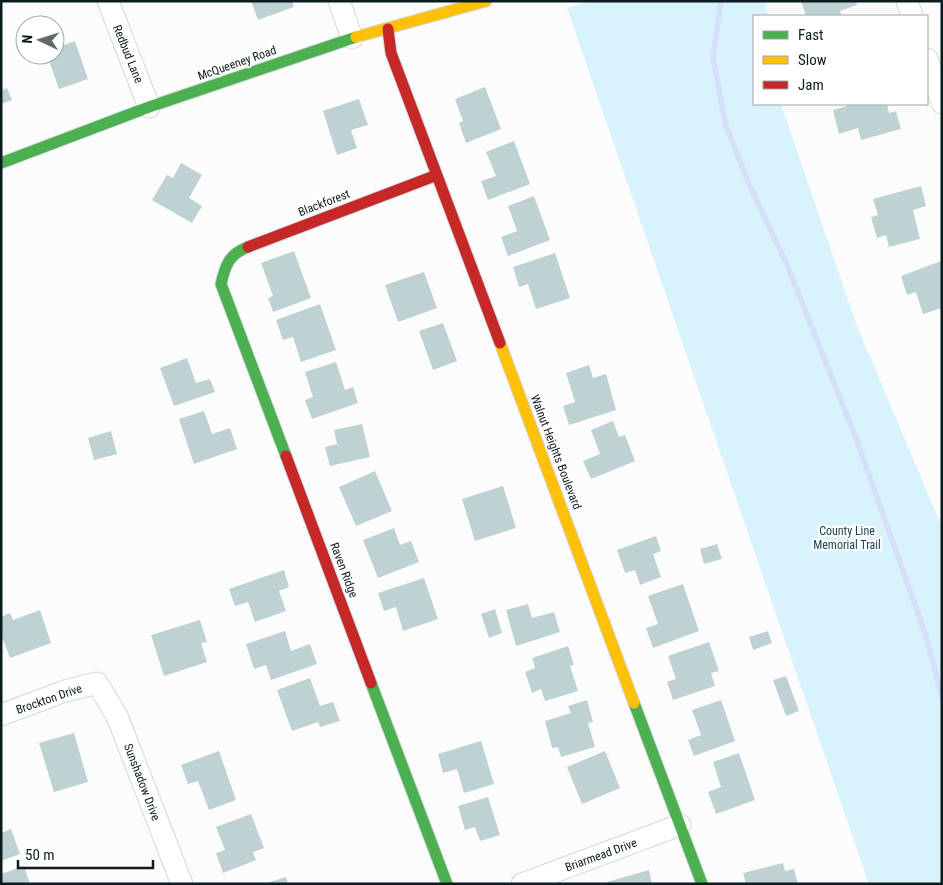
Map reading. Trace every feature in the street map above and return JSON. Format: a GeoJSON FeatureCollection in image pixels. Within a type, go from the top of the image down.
{"type":"FeatureCollection","features":[{"type":"Feature","properties":{"kind":"street","name":"Redbud Lane"},"geometry":{"type":"LineString","coordinates":[[108,1],[149,107]]}},
{"type":"Feature","properties":{"kind":"street"},"geometry":{"type":"LineString","coordinates":[[338,1],[352,38]]}},
{"type":"Feature","properties":{"kind":"street","name":"McQueeney Road"},"geometry":{"type":"LineString","coordinates":[[1,163],[149,107],[352,38],[486,1]]}},
{"type":"Feature","properties":{"kind":"street"},"geometry":{"type":"LineString","coordinates":[[907,1],[912,15]]}},
{"type":"Feature","properties":{"kind":"street","name":"Walnut Heights Boulevard"},"geometry":{"type":"LineString","coordinates":[[388,28],[391,53],[702,884]]}},
{"type":"Feature","properties":{"kind":"street"},"geometry":{"type":"LineString","coordinates":[[928,62],[942,103]]}},
{"type":"Feature","properties":{"kind":"street","name":"Blackforest"},"geometry":{"type":"LineString","coordinates":[[226,265],[239,250],[437,175]]}},
{"type":"Feature","properties":{"kind":"street","name":"Raven Ridge"},"geometry":{"type":"LineString","coordinates":[[226,265],[221,284],[447,884]]}},
{"type":"Feature","properties":{"kind":"street","name":"Brockton Drive"},"geometry":{"type":"LineString","coordinates":[[1,715],[65,691],[96,683]]}},
{"type":"Feature","properties":{"kind":"street","name":"Sunshadow Drive"},"geometry":{"type":"LineString","coordinates":[[96,683],[116,716],[182,884]]}},
{"type":"Feature","properties":{"kind":"street","name":"Briarmead Drive"},"geometry":{"type":"LineString","coordinates":[[522,884],[680,825]]}},
{"type":"Feature","properties":{"kind":"green space","name":"County Line Memorial Trail"},"geometry":{"type":"Polygon","coordinates":[[[590,1],[765,1],[768,15],[753,15],[753,105],[781,105],[857,326],[942,527],[942,884],[869,884],[567,8],[590,1]]]}},
{"type":"Feature","properties":{"kind":"building"},"geometry":{"type":"Polygon","coordinates":[[[251,1],[292,1],[294,7],[258,20],[251,1]]]}},
{"type":"Feature","properties":{"kind":"building"},"geometry":{"type":"Polygon","coordinates":[[[801,1],[856,1],[857,5],[840,11],[842,15],[806,15],[801,1]]]}},
{"type":"Feature","properties":{"kind":"building"},"geometry":{"type":"Polygon","coordinates":[[[75,41],[88,79],[59,89],[51,65],[65,65],[65,44],[75,41]]]}},
{"type":"Feature","properties":{"kind":"building"},"geometry":{"type":"Polygon","coordinates":[[[485,87],[501,129],[466,143],[459,123],[463,121],[455,99],[485,87]]]}},
{"type":"Feature","properties":{"kind":"building"},"geometry":{"type":"Polygon","coordinates":[[[7,88],[12,100],[1,104],[1,91],[7,88]]]}},
{"type":"Feature","properties":{"kind":"building"},"geometry":{"type":"Polygon","coordinates":[[[359,99],[368,125],[351,130],[357,148],[337,155],[323,111],[359,99]]]}},
{"type":"Feature","properties":{"kind":"building"},"geometry":{"type":"Polygon","coordinates":[[[887,105],[889,113],[896,111],[901,129],[861,140],[858,128],[839,134],[833,110],[847,106],[887,105]]]}},
{"type":"Feature","properties":{"kind":"building"},"geometry":{"type":"Polygon","coordinates":[[[514,141],[530,184],[488,200],[481,181],[496,176],[486,152],[514,141]]]}},
{"type":"Feature","properties":{"kind":"building"},"geometry":{"type":"Polygon","coordinates":[[[181,163],[202,175],[189,198],[202,206],[192,223],[152,200],[167,175],[173,178],[181,163]]]}},
{"type":"Feature","properties":{"kind":"building"},"geometry":{"type":"Polygon","coordinates":[[[921,186],[926,206],[913,210],[920,239],[889,247],[886,235],[877,238],[871,217],[878,215],[873,199],[921,186]]]}},
{"type":"Feature","properties":{"kind":"building"},"geometry":{"type":"Polygon","coordinates":[[[534,196],[550,240],[508,256],[501,237],[517,231],[508,206],[534,196]]]}},
{"type":"Feature","properties":{"kind":"building"},"geometry":{"type":"Polygon","coordinates":[[[294,251],[311,298],[273,312],[268,298],[273,296],[261,263],[294,251]]]}},
{"type":"Feature","properties":{"kind":"building"},"geometry":{"type":"Polygon","coordinates":[[[555,253],[570,298],[536,309],[528,284],[519,287],[513,267],[555,253]]]}},
{"type":"Feature","properties":{"kind":"building"},"geometry":{"type":"Polygon","coordinates":[[[941,261],[942,308],[923,314],[916,292],[907,295],[901,276],[941,261]]]}},
{"type":"Feature","properties":{"kind":"building"},"geometry":{"type":"Polygon","coordinates":[[[424,272],[437,308],[398,322],[385,285],[424,272]]]}},
{"type":"Feature","properties":{"kind":"building"},"geometry":{"type":"Polygon","coordinates":[[[320,304],[336,350],[301,362],[293,337],[283,340],[276,320],[320,304]]]}},
{"type":"Feature","properties":{"kind":"building"},"geometry":{"type":"Polygon","coordinates":[[[443,323],[457,361],[433,370],[419,331],[443,323]]]}},
{"type":"Feature","properties":{"kind":"building"},"geometry":{"type":"Polygon","coordinates":[[[187,358],[196,383],[210,379],[215,392],[174,406],[160,368],[187,358]]]}},
{"type":"Feature","properties":{"kind":"building"},"geometry":{"type":"Polygon","coordinates":[[[336,362],[345,390],[353,387],[358,403],[312,419],[305,400],[313,397],[305,372],[336,362]]]}},
{"type":"Feature","properties":{"kind":"building"},"geometry":{"type":"Polygon","coordinates":[[[589,365],[593,378],[606,374],[616,410],[569,425],[563,406],[575,402],[566,373],[589,365]]]}},
{"type":"Feature","properties":{"kind":"building"},"geometry":{"type":"Polygon","coordinates":[[[204,411],[212,434],[230,428],[237,449],[194,464],[179,419],[204,411]]]}},
{"type":"Feature","properties":{"kind":"building"},"geometry":{"type":"Polygon","coordinates":[[[613,421],[619,437],[625,435],[635,461],[591,479],[583,461],[600,454],[591,430],[613,421]]]}},
{"type":"Feature","properties":{"kind":"building"},"geometry":{"type":"Polygon","coordinates":[[[362,424],[370,457],[330,466],[325,447],[337,444],[334,430],[362,424]]]}},
{"type":"Feature","properties":{"kind":"building"},"geometry":{"type":"Polygon","coordinates":[[[111,431],[117,454],[94,460],[88,438],[111,431]]]}},
{"type":"Feature","properties":{"kind":"building"},"geometry":{"type":"Polygon","coordinates":[[[375,471],[392,511],[356,526],[339,487],[375,471]]]}},
{"type":"Feature","properties":{"kind":"building"},"geometry":{"type":"Polygon","coordinates":[[[503,486],[516,528],[475,541],[462,499],[503,486]]]}},
{"type":"Feature","properties":{"kind":"building"},"geometry":{"type":"Polygon","coordinates":[[[394,528],[400,545],[411,541],[419,562],[378,578],[363,540],[394,528]]]}},
{"type":"Feature","properties":{"kind":"building"},"geometry":{"type":"Polygon","coordinates":[[[656,536],[661,551],[653,554],[661,577],[640,585],[635,570],[625,573],[617,550],[656,536]]]}},
{"type":"Feature","properties":{"kind":"building"},"geometry":{"type":"Polygon","coordinates":[[[717,544],[722,559],[704,564],[700,549],[717,544]]]}},
{"type":"Feature","properties":{"kind":"building"},"geometry":{"type":"Polygon","coordinates":[[[284,570],[289,587],[279,591],[286,611],[255,622],[248,602],[235,606],[229,589],[284,570]]]}},
{"type":"Feature","properties":{"kind":"building"},"geometry":{"type":"Polygon","coordinates":[[[424,578],[438,619],[403,631],[396,607],[384,611],[378,593],[424,578]]]}},
{"type":"Feature","properties":{"kind":"building"},"geometry":{"type":"Polygon","coordinates":[[[683,584],[699,631],[653,648],[646,628],[658,624],[648,596],[683,584]]]}},
{"type":"Feature","properties":{"kind":"building"},"geometry":{"type":"Polygon","coordinates":[[[528,604],[532,618],[554,612],[560,632],[516,646],[506,610],[528,604]]]}},
{"type":"Feature","properties":{"kind":"building"},"geometry":{"type":"Polygon","coordinates":[[[495,609],[502,633],[489,638],[481,614],[495,609]]]}},
{"type":"Feature","properties":{"kind":"building"},"geometry":{"type":"Polygon","coordinates":[[[40,610],[51,643],[10,658],[1,634],[1,617],[10,613],[13,620],[40,610]]]}},
{"type":"Feature","properties":{"kind":"building"},"geometry":{"type":"Polygon","coordinates":[[[200,620],[207,642],[201,643],[207,662],[164,676],[151,635],[200,620]]]}},
{"type":"Feature","properties":{"kind":"building"},"geometry":{"type":"Polygon","coordinates":[[[285,631],[291,651],[310,644],[317,664],[271,680],[266,665],[254,669],[246,644],[285,631]]]}},
{"type":"Feature","properties":{"kind":"building"},"geometry":{"type":"Polygon","coordinates":[[[768,631],[772,643],[753,650],[749,637],[768,631]]]}},
{"type":"Feature","properties":{"kind":"building"},"geometry":{"type":"Polygon","coordinates":[[[709,642],[719,671],[711,673],[715,686],[673,700],[667,682],[676,679],[668,656],[709,642]]]}},
{"type":"Feature","properties":{"kind":"building"},"geometry":{"type":"Polygon","coordinates":[[[568,646],[574,665],[570,666],[578,691],[545,701],[541,689],[532,693],[525,672],[535,668],[532,658],[568,646]]]}},
{"type":"Feature","properties":{"kind":"building"},"geometry":{"type":"Polygon","coordinates":[[[786,676],[799,711],[786,716],[773,680],[786,676]]]}},
{"type":"Feature","properties":{"kind":"building"},"geometry":{"type":"Polygon","coordinates":[[[310,678],[320,706],[333,702],[340,721],[320,727],[318,722],[292,731],[277,690],[310,678]]]}},
{"type":"Feature","properties":{"kind":"building"},"geometry":{"type":"Polygon","coordinates":[[[587,700],[593,722],[588,723],[595,747],[561,757],[558,747],[552,748],[545,721],[571,713],[568,706],[587,700]]]}},
{"type":"Feature","properties":{"kind":"building"},"geometry":{"type":"Polygon","coordinates":[[[721,700],[735,741],[694,756],[688,740],[701,735],[692,710],[721,700]]]}},
{"type":"Feature","properties":{"kind":"building"},"geometry":{"type":"Polygon","coordinates":[[[74,733],[88,782],[54,792],[39,743],[74,733]]]}},
{"type":"Feature","properties":{"kind":"building"},"geometry":{"type":"Polygon","coordinates":[[[481,741],[494,784],[464,793],[457,769],[443,773],[438,754],[481,741]]]}},
{"type":"Feature","properties":{"kind":"building"},"geometry":{"type":"Polygon","coordinates":[[[219,751],[236,800],[209,810],[198,781],[188,784],[181,765],[219,751]]]}},
{"type":"Feature","properties":{"kind":"building"},"geometry":{"type":"Polygon","coordinates":[[[605,751],[620,788],[582,804],[567,767],[605,751]]]}},
{"type":"Feature","properties":{"kind":"building"},"geometry":{"type":"Polygon","coordinates":[[[739,753],[755,800],[716,814],[708,792],[721,787],[713,762],[739,753]]]}},
{"type":"Feature","properties":{"kind":"building"},"geometry":{"type":"Polygon","coordinates":[[[488,797],[500,835],[480,841],[475,827],[465,830],[458,806],[488,797]]]}},
{"type":"Feature","properties":{"kind":"building"},"geometry":{"type":"Polygon","coordinates":[[[251,814],[264,848],[253,852],[256,860],[223,873],[216,853],[225,850],[216,827],[251,814]]]}},
{"type":"Feature","properties":{"kind":"building"},"geometry":{"type":"Polygon","coordinates":[[[11,829],[20,854],[1,861],[1,833],[11,829]]]}},
{"type":"Feature","properties":{"kind":"building"},"geometry":{"type":"Polygon","coordinates":[[[783,863],[785,871],[794,869],[798,884],[746,884],[743,873],[783,863]]]}},
{"type":"Feature","properties":{"kind":"building"},"geometry":{"type":"Polygon","coordinates":[[[24,866],[30,884],[1,884],[1,874],[24,866]]]}},
{"type":"Feature","properties":{"kind":"building"},"geometry":{"type":"Polygon","coordinates":[[[649,870],[652,884],[608,884],[607,882],[649,870]]]}},
{"type":"Feature","properties":{"kind":"building"},"geometry":{"type":"Polygon","coordinates":[[[286,877],[288,884],[267,884],[267,883],[286,877]]]}},
{"type":"Feature","properties":{"kind":"waterway"},"geometry":{"type":"LineString","coordinates":[[721,1],[713,57],[725,123],[749,184],[787,265],[856,438],[926,636],[942,697]]}},
{"type":"Feature","properties":{"kind":"traffic: fast"},"geometry":{"type":"LineString","coordinates":[[1,163],[149,107],[356,37]]}},
{"type":"Feature","properties":{"kind":"traffic: fast"},"geometry":{"type":"LineString","coordinates":[[248,247],[236,253],[229,261],[221,284],[286,456]]}},
{"type":"Feature","properties":{"kind":"traffic: fast"},"geometry":{"type":"LineString","coordinates":[[371,683],[447,884]]}},
{"type":"Feature","properties":{"kind":"traffic: fast"},"geometry":{"type":"LineString","coordinates":[[634,703],[702,884]]}},
{"type":"Feature","properties":{"kind":"traffic: slow"},"geometry":{"type":"LineString","coordinates":[[356,37],[486,1]]}},
{"type":"Feature","properties":{"kind":"traffic: slow"},"geometry":{"type":"LineString","coordinates":[[500,343],[634,703]]}},
{"type":"Feature","properties":{"kind":"traffic: jam"},"geometry":{"type":"LineString","coordinates":[[388,29],[391,53],[500,343]]}},
{"type":"Feature","properties":{"kind":"traffic: jam"},"geometry":{"type":"LineString","coordinates":[[248,247],[437,175]]}},
{"type":"Feature","properties":{"kind":"traffic: jam"},"geometry":{"type":"LineString","coordinates":[[286,456],[371,683]]}}]}
